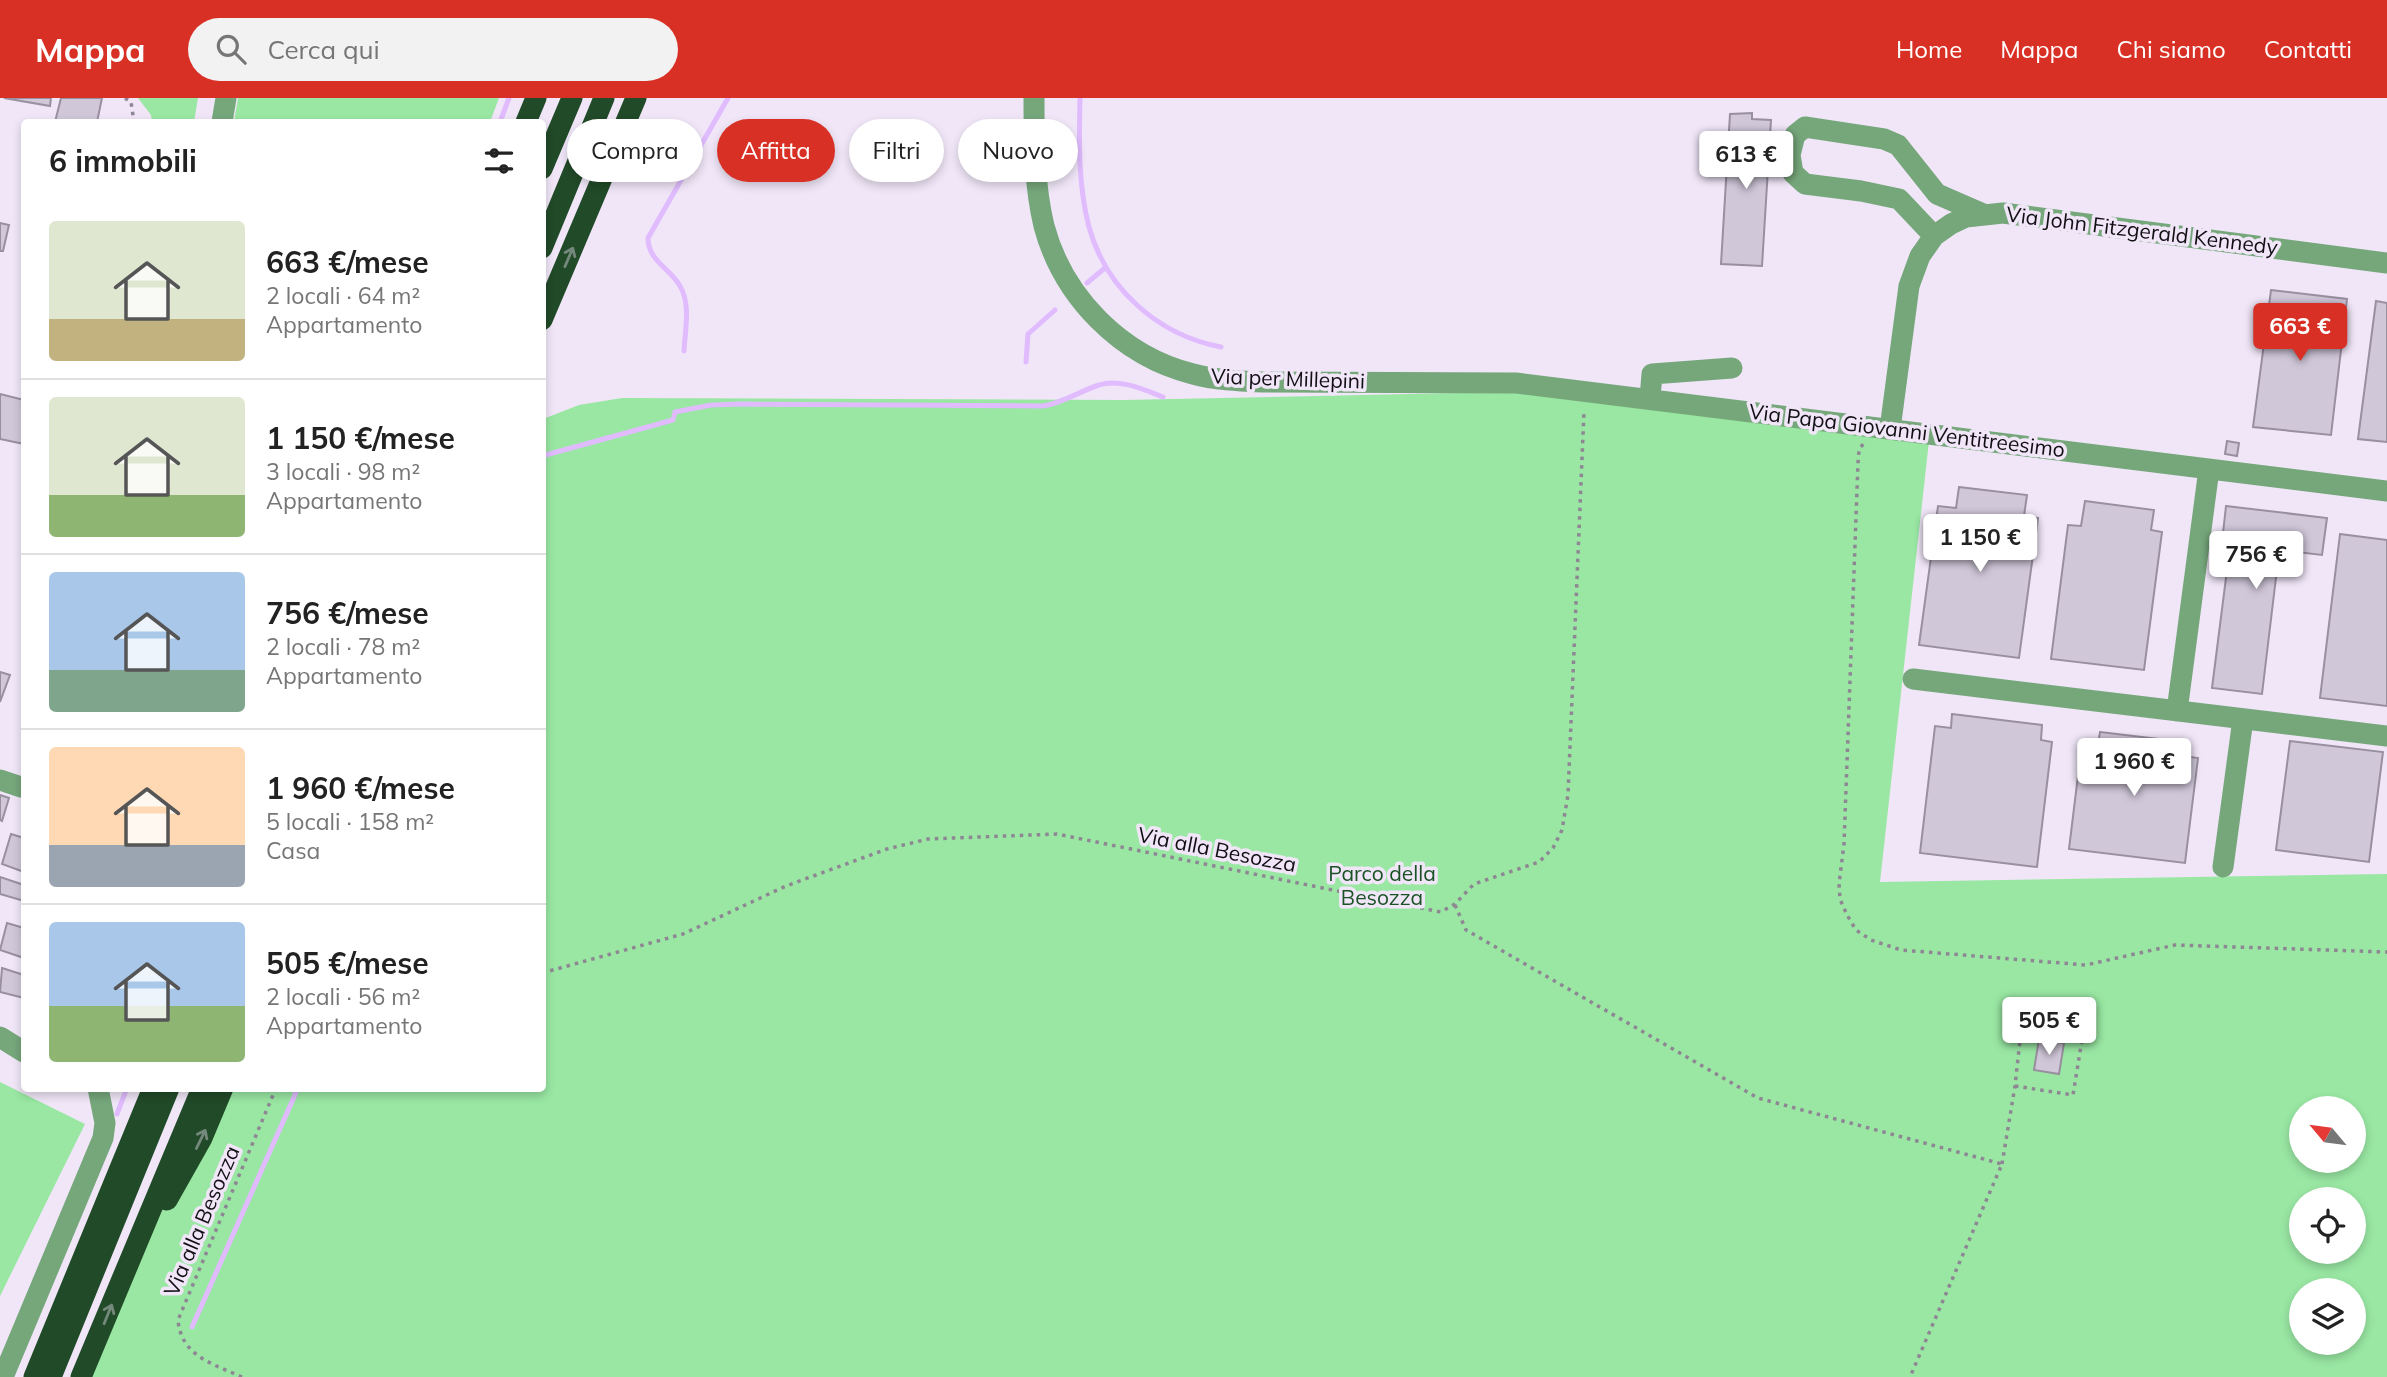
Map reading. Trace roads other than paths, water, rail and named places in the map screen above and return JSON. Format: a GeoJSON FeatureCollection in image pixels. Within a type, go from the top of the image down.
{"type":"FeatureCollection","features":[{"type":"Feature","properties":{"kind":"highway"},"geometry":{"type":"LineString","coordinates":[[527,119],[536,98]]}},
{"type":"Feature","properties":{"kind":"highway"},"geometry":{"type":"LineString","coordinates":[[546,160],[572,98]]}},
{"type":"Feature","properties":{"kind":"highway"},"geometry":{"type":"LineString","coordinates":[[546,238],[604,98]]}},
{"type":"Feature","properties":{"kind":"highway"},"geometry":{"type":"LineString","coordinates":[[546,311],[636,98]]}},
{"type":"Feature","properties":{"kind":"highway"},"geometry":{"type":"LineString","coordinates":[[34,1377],[151,1092]]}},
{"type":"Feature","properties":{"kind":"highway"},"geometry":{"type":"LineString","coordinates":[[51,1377],[167,1092]]}},
{"type":"Feature","properties":{"kind":"highway"},"geometry":{"type":"LineString","coordinates":[[81,1377],[200,1092]]}},
{"type":"Feature","properties":{"kind":"highway"},"geometry":{"type":"LineString","coordinates":[[120,1284],[202,1138],[221,1092]]}},
{"type":"Feature","properties":{"kind":"street"},"geometry":{"type":"LineString","coordinates":[[222,119],[226,98]]}},
{"type":"Feature","properties":{"kind":"street","name":"Via per Millepini"},"geometry":{"type":"LineString","coordinates":[[1034,98],[1037,183],[1045,226],[1055,256],[1069,283],[1094,315],[1117,336],[1142,353],[1180,370],[1220,379],[1262,382],[1516,383],[1596,393]]}},
{"type":"Feature","properties":{"kind":"street"},"geometry":{"type":"LineString","coordinates":[[1890,429],[1909,286],[1920,256],[1934,236],[1899,199],[1805,184],[1793,173],[1790,155],[1795,135],[1805,127],[1884,139],[1899,145],[1937,194],[1983,214]]}},
{"type":"Feature","properties":{"kind":"street","name":"Via John Fitzgerald Kennedy"},"geometry":{"type":"LineString","coordinates":[[1934,236],[1966,218],[2003,213],[2387,262]]}},
{"type":"Feature","properties":{"kind":"street"},"geometry":{"type":"LineString","coordinates":[[1650,398],[1652,374],[1732,368]]}},
{"type":"Feature","properties":{"kind":"street","name":"Via Papa Giovanni Ventitreesimo"},"geometry":{"type":"LineString","coordinates":[[1596,393],[2387,491]]}},
{"type":"Feature","properties":{"kind":"street"},"geometry":{"type":"LineString","coordinates":[[2177,711],[2209,469]]}},
{"type":"Feature","properties":{"kind":"street"},"geometry":{"type":"LineString","coordinates":[[1913,679],[2387,736]]}},
{"type":"Feature","properties":{"kind":"street"},"geometry":{"type":"LineString","coordinates":[[2222,867],[2243,719]]}},
{"type":"Feature","properties":{"kind":"street"},"geometry":{"type":"LineString","coordinates":[[0,780],[20,787]]}},
{"type":"Feature","properties":{"kind":"street"},"geometry":{"type":"LineString","coordinates":[[0,1037],[21,1050]]}},
{"type":"Feature","properties":{"kind":"street"},"geometry":{"type":"LineString","coordinates":[[3,1377],[103,1138],[105,1123],[94,1093]]}},
{"type":"Feature","properties":{"kind":"waterway"},"geometry":{"type":"LineString","coordinates":[[501,119],[509,98]]}},
{"type":"Feature","properties":{"kind":"waterway"},"geometry":{"type":"LineString","coordinates":[[684,351],[686,318],[683,293],[676,280],[655,259],[648,238],[728,98]]}},
{"type":"Feature","properties":{"kind":"waterway"},"geometry":{"type":"LineString","coordinates":[[1080,98],[1083,195],[1089,227],[1108,270],[1138,306],[1156,320],[1176,332],[1221,347]]}},
{"type":"Feature","properties":{"kind":"waterway"},"geometry":{"type":"LineString","coordinates":[[1087,283],[1106,267]]}},
{"type":"Feature","properties":{"kind":"waterway"},"geometry":{"type":"LineString","coordinates":[[1026,362],[1028,334],[1055,310]]}},
{"type":"Feature","properties":{"kind":"waterway"},"geometry":{"type":"LineString","coordinates":[[546,455],[673,420],[675,412],[711,405],[1043,406],[1107,383],[1132,386],[1163,397]]}},
{"type":"Feature","properties":{"kind":"waterway"},"geometry":{"type":"LineString","coordinates":[[117,1114],[125,1092]]}},
{"type":"Feature","properties":{"kind":"waterway"},"geometry":{"type":"LineString","coordinates":[[192,1327],[296,1092]]}},
{"type":"Feature","properties":{"kind":"park label","name":"Parco della Besozza"},"geometry":{"type":"Point","coordinates":[1382,886]}}]}
